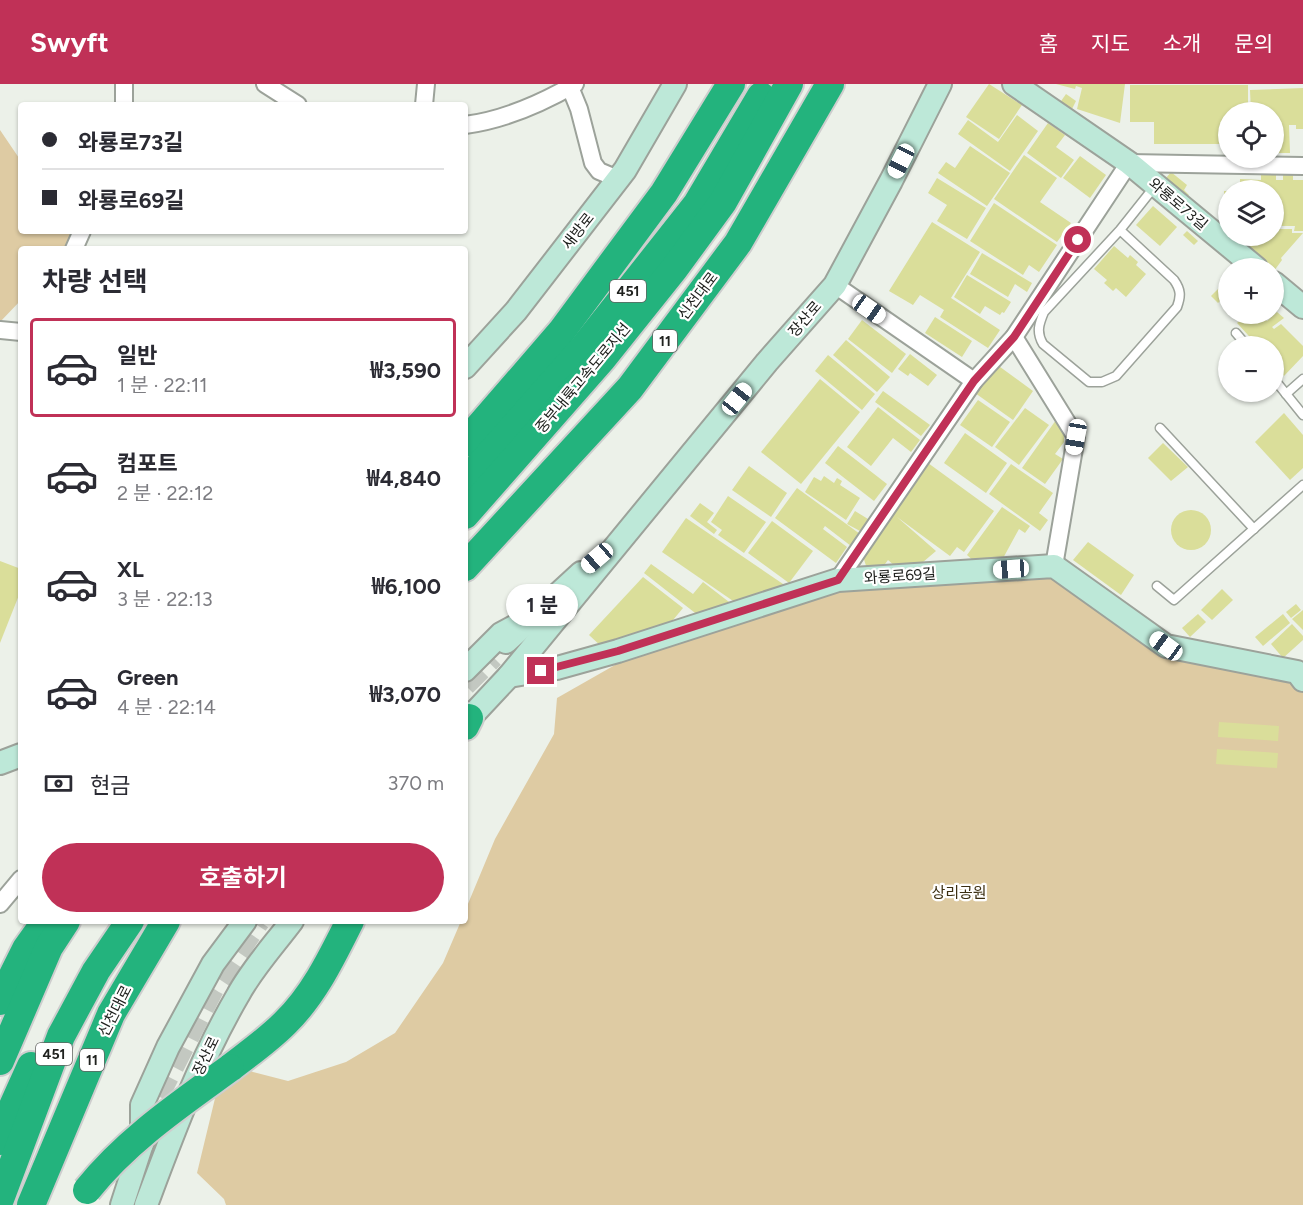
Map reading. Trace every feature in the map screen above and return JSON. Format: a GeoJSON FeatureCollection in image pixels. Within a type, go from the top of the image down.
{"type":"FeatureCollection","features":[{"type":"Feature","properties":{"kind":"highway"},"geometry":{"type":"LineString","coordinates":[[468,439],[561,332],[650,211],[729,86]]}},
{"type":"Feature","properties":{"kind":"highway","name":"신천대로"},"geometry":{"type":"LineString","coordinates":[[468,564],[630,388],[738,243],[829,86]]}},
{"type":"Feature","properties":{"kind":"highway","name":"중부내륙고속도로지선"},"geometry":{"type":"LineString","coordinates":[[468,479],[584,347],[697,204],[781,87]]}},
{"type":"Feature","properties":{"kind":"highway","name":"중부내륙고속도로지선"},"geometry":{"type":"LineString","coordinates":[[468,512],[602,359],[674,269],[723,202],[781,87]]}},
{"type":"Feature","properties":{"kind":"highway"},"geometry":{"type":"LineString","coordinates":[[0,1001],[26,950],[44,924]]}},
{"type":"Feature","properties":{"kind":"highway"},"geometry":{"type":"LineString","coordinates":[[0,1061],[49,947],[64,924]]}},
{"type":"Feature","properties":{"kind":"highway","name":"451"},"geometry":{"type":"LineString","coordinates":[[0,1141],[13,1106],[79,964],[106,924]]}},
{"type":"Feature","properties":{"kind":"highway","name":"451"},"geometry":{"type":"LineString","coordinates":[[0,1199],[61,1036],[96,971],[128,924]]}},
{"type":"Feature","properties":{"kind":"highway","name":"신천대로"},"geometry":{"type":"LineString","coordinates":[[31,1205],[111,1014],[163,924]]}},
{"type":"Feature","properties":{"kind":"highway"},"geometry":{"type":"LineString","coordinates":[[83,1198],[104,1169],[145,1131],[230,1068],[285,1023],[320,978],[348,924]]}},
{"type":"Feature","properties":{"kind":"main road","name":"새방로"},"geometry":{"type":"LineString","coordinates":[[468,364],[516,311],[618,179],[675,84]]}},
{"type":"Feature","properties":{"kind":"main road","name":"장산로"},"geometry":{"type":"LineString","coordinates":[[468,720],[509,676],[767,362],[835,285],[940,84]]}},
{"type":"Feature","properties":{"kind":"main road","name":"와룡로73길"},"geometry":{"type":"LineString","coordinates":[[1014,84],[1129,163],[1244,258]]}},
{"type":"Feature","properties":{"kind":"main road"},"geometry":{"type":"LineString","coordinates":[[1284,292],[1303,308]]}},
{"type":"Feature","properties":{"kind":"main road","name":"장산로"},"geometry":{"type":"LineString","coordinates":[[506,642],[528,619],[632,528]]}},
{"type":"Feature","properties":{"kind":"main road"},"geometry":{"type":"LineString","coordinates":[[1054,566],[1166,646],[1297,672],[1303,680]]}},
{"type":"Feature","properties":{"kind":"main road","name":"와룡로69길"},"geometry":{"type":"LineString","coordinates":[[509,676],[557,668],[618,651],[838,580],[1054,566]]}},
{"type":"Feature","properties":{"kind":"main road"},"geometry":{"type":"LineString","coordinates":[[468,667],[501,634],[528,619]]}},
{"type":"Feature","properties":{"kind":"main road"},"geometry":{"type":"LineString","coordinates":[[0,763],[18,756]]}},
{"type":"Feature","properties":{"kind":"main road"},"geometry":{"type":"LineString","coordinates":[[142,1144],[142,1105],[168,1047],[213,964],[243,924]]}},
{"type":"Feature","properties":{"kind":"main road","name":"장산로"},"geometry":{"type":"LineString","coordinates":[[146,1205],[201,1064],[239,993],[290,924]]}},
{"type":"Feature","properties":{"kind":"main road"},"geometry":{"type":"LineString","coordinates":[[122,1205],[158,1096]]}},
{"type":"Feature","properties":{"kind":"street"},"geometry":{"type":"LineString","coordinates":[[124,84],[124,102]]}},
{"type":"Feature","properties":{"kind":"street"},"geometry":{"type":"LineString","coordinates":[[265,84],[293,102]]}},
{"type":"Feature","properties":{"kind":"street"},"geometry":{"type":"LineString","coordinates":[[424,102],[426,84]]}},
{"type":"Feature","properties":{"kind":"street"},"geometry":{"type":"LineString","coordinates":[[468,125],[480,123],[546,100],[573,86],[593,163],[599,171],[618,179]]}},
{"type":"Feature","properties":{"kind":"street"},"geometry":{"type":"LineString","coordinates":[[838,580],[974,381],[1014,337],[1129,163],[1303,166]]}},
{"type":"Feature","properties":{"kind":"street"},"geometry":{"type":"LineString","coordinates":[[835,285],[974,381]]}},
{"type":"Feature","properties":{"kind":"street"},"geometry":{"type":"LineString","coordinates":[[0,330],[18,332]]}},
{"type":"Feature","properties":{"kind":"street"},"geometry":{"type":"LineString","coordinates":[[1014,337],[1076,437],[1054,566]]}},
{"type":"Feature","properties":{"kind":"street"},"geometry":{"type":"LineString","coordinates":[[0,904],[18,883]]}},
{"type":"Feature","properties":{"kind":"lane"},"geometry":{"type":"LineString","coordinates":[[1120,230],[1174,280],[1179,287],[1181,298],[1177,307],[1116,376],[1102,382],[1089,382],[1043,344],[1038,335],[1039,324],[1044,312],[1120,230],[1156,185]]}},
{"type":"Feature","properties":{"kind":"lane"},"geometry":{"type":"LineString","coordinates":[[1286,394],[1303,379]]}},
{"type":"Feature","properties":{"kind":"lane"},"geometry":{"type":"LineString","coordinates":[[1284,392],[1303,415]]}},
{"type":"Feature","properties":{"kind":"lane"},"geometry":{"type":"LineString","coordinates":[[1160,428],[1254,529]]}},
{"type":"Feature","properties":{"kind":"lane"},"geometry":{"type":"LineString","coordinates":[[1157,586],[1174,600],[1303,485]]}},
{"type":"Feature","properties":{"kind":"green space"},"geometry":{"type":"Polygon","coordinates":[[[0,130],[18,157],[18,234],[70,234],[75,242],[71,246],[18,246],[18,303],[0,322],[0,130]]]}},
{"type":"Feature","properties":{"kind":"green space","name":"상리공원"},"geometry":{"type":"Polygon","coordinates":[[[1055,574],[1163,653],[1294,680],[1303,692],[1303,1205],[226,1205],[224,1199],[197,1173],[225,1057],[253,1072],[288,1081],[346,1062],[395,1033],[443,963],[460,924],[468,924],[468,904],[495,839],[554,734],[557,698],[629,657],[838,587],[1055,574]]]}},
{"type":"Feature","properties":{"kind":"building"},"geometry":{"type":"Polygon","coordinates":[[[989,84],[1022,105],[999,139],[966,117],[989,84]]]}},
{"type":"Feature","properties":{"kind":"building"},"geometry":{"type":"Polygon","coordinates":[[[1056,84],[1125,84],[1120,123],[1077,109],[1082,88],[1076,86],[1075,89],[1056,84]]]}},
{"type":"Feature","properties":{"kind":"building"},"geometry":{"type":"Polygon","coordinates":[[[1130,85],[1248,85],[1248,102],[1218,102],[1218,144],[1154,144],[1154,122],[1130,122],[1130,85]]]}},
{"type":"Feature","properties":{"kind":"building"},"geometry":{"type":"Polygon","coordinates":[[[1303,88],[1303,129],[1296,129],[1296,125],[1289,125],[1290,153],[1284,153],[1284,102],[1251,102],[1250,90],[1303,88]]]}},
{"type":"Feature","properties":{"kind":"building"},"geometry":{"type":"Polygon","coordinates":[[[1066,94],[1076,101],[1070,113],[1059,104],[1066,94]]]}},
{"type":"Feature","properties":{"kind":"building"},"geometry":{"type":"Polygon","coordinates":[[[1017,115],[1038,131],[1010,171],[958,134],[968,120],[998,142],[1017,115]]]}},
{"type":"Feature","properties":{"kind":"building"},"geometry":{"type":"Polygon","coordinates":[[[1048,123],[1065,135],[1056,147],[1074,160],[1061,178],[1027,153],[1048,123]]]}},
{"type":"Feature","properties":{"kind":"building"},"geometry":{"type":"Polygon","coordinates":[[[970,146],[1010,173],[987,206],[938,173],[946,162],[955,168],[970,146]]]}},
{"type":"Feature","properties":{"kind":"building"},"geometry":{"type":"Polygon","coordinates":[[[1024,155],[1057,178],[1040,202],[1071,223],[1057,242],[994,199],[1024,155]]]}},
{"type":"Feature","properties":{"kind":"building"},"geometry":{"type":"Polygon","coordinates":[[[1080,156],[1106,175],[1090,198],[1063,178],[1080,156]]]}},
{"type":"Feature","properties":{"kind":"building"},"geometry":{"type":"Polygon","coordinates":[[[1261,171],[1276,172],[1276,180],[1261,180],[1261,171]]]}},
{"type":"Feature","properties":{"kind":"building"},"geometry":{"type":"Polygon","coordinates":[[[1171,172],[1187,185],[1184,190],[1189,195],[1183,201],[1162,183],[1171,172]]]}},
{"type":"Feature","properties":{"kind":"building"},"geometry":{"type":"Polygon","coordinates":[[[1283,172],[1293,172],[1293,180],[1303,180],[1303,231],[1294,231],[1295,226],[1284,226],[1283,172]]]}},
{"type":"Feature","properties":{"kind":"building"},"geometry":{"type":"Polygon","coordinates":[[[937,178],[986,208],[967,239],[937,221],[947,205],[928,193],[937,178]]]}},
{"type":"Feature","properties":{"kind":"building"},"geometry":{"type":"Polygon","coordinates":[[[994,203],[1057,245],[1039,272],[1029,265],[1023,275],[970,241],[994,203]]]}},
{"type":"Feature","properties":{"kind":"building"},"geometry":{"type":"Polygon","coordinates":[[[1153,206],[1177,227],[1160,246],[1136,225],[1153,206]]]}},
{"type":"Feature","properties":{"kind":"building"},"geometry":{"type":"Polygon","coordinates":[[[932,222],[980,252],[951,298],[1000,330],[988,348],[940,317],[944,310],[920,295],[913,305],[889,291],[932,222]]]}},
{"type":"Feature","properties":{"kind":"building"},"geometry":{"type":"Polygon","coordinates":[[[1284,229],[1292,229],[1292,233],[1303,233],[1281,258],[1258,258],[1243,246],[1284,246],[1284,229]]]}},
{"type":"Feature","properties":{"kind":"building"},"geometry":{"type":"Polygon","coordinates":[[[1187,231],[1198,241],[1194,245],[1183,235],[1187,231]]]}},
{"type":"Feature","properties":{"kind":"building"},"geometry":{"type":"Polygon","coordinates":[[[1114,246],[1128,258],[1130,255],[1138,262],[1136,265],[1146,274],[1126,297],[1116,288],[1113,291],[1104,283],[1107,280],[1094,269],[1114,246]]]}},
{"type":"Feature","properties":{"kind":"building"},"geometry":{"type":"Polygon","coordinates":[[[982,253],[1032,283],[1027,292],[1015,284],[1008,297],[970,274],[982,253]]]}},
{"type":"Feature","properties":{"kind":"building"},"geometry":{"type":"Polygon","coordinates":[[[967,275],[1011,302],[1004,313],[1000,315],[985,306],[980,314],[954,297],[967,275]]]}},
{"type":"Feature","properties":{"kind":"building"},"geometry":{"type":"Polygon","coordinates":[[[1218,289],[1218,303],[1211,296],[1218,289]]]}},
{"type":"Feature","properties":{"kind":"building"},"geometry":{"type":"Polygon","coordinates":[[[935,317],[972,341],[962,357],[925,333],[935,317]]]}},
{"type":"Feature","properties":{"kind":"building"},"geometry":{"type":"Polygon","coordinates":[[[862,320],[906,354],[892,373],[848,339],[862,320]]]}},
{"type":"Feature","properties":{"kind":"building"},"geometry":{"type":"Polygon","coordinates":[[[1238,324],[1276,324],[1272,327],[1274,329],[1281,324],[1303,346],[1303,356],[1284,376],[1284,336],[1249,336],[1238,324]]]}},
{"type":"Feature","properties":{"kind":"building"},"geometry":{"type":"Polygon","coordinates":[[[846,340],[890,377],[877,392],[833,355],[846,340]]]}},
{"type":"Feature","properties":{"kind":"building"},"geometry":{"type":"Polygon","coordinates":[[[910,354],[937,375],[928,386],[910,373],[908,376],[898,369],[910,354]]]}},
{"type":"Feature","properties":{"kind":"building"},"geometry":{"type":"Polygon","coordinates":[[[828,355],[875,394],[862,410],[815,371],[828,355]]]}},
{"type":"Feature","properties":{"kind":"building"},"geometry":{"type":"Polygon","coordinates":[[[996,364],[1033,391],[1013,420],[975,393],[996,364]]]}},
{"type":"Feature","properties":{"kind":"building"},"geometry":{"type":"Polygon","coordinates":[[[820,379],[860,412],[801,484],[761,452],[820,379]]]}},
{"type":"Feature","properties":{"kind":"building"},"geometry":{"type":"Polygon","coordinates":[[[883,391],[930,425],[921,436],[875,402],[883,391]]]}},
{"type":"Feature","properties":{"kind":"building"},"geometry":{"type":"Polygon","coordinates":[[[978,400],[1010,422],[992,447],[960,425],[978,400]]]}},
{"type":"Feature","properties":{"kind":"building"},"geometry":{"type":"Polygon","coordinates":[[[878,407],[920,440],[911,452],[893,438],[871,466],[847,447],[878,407]]]}},
{"type":"Feature","properties":{"kind":"building"},"geometry":{"type":"Polygon","coordinates":[[[1025,408],[1049,425],[1019,465],[995,447],[1025,408]]]}},
{"type":"Feature","properties":{"kind":"building"},"geometry":{"type":"Polygon","coordinates":[[[1284,413],[1303,435],[1303,468],[1290,480],[1255,442],[1284,413]]]}},
{"type":"Feature","properties":{"kind":"building"},"geometry":{"type":"Polygon","coordinates":[[[1056,420],[1064,434],[1064,442],[1055,454],[1063,459],[1045,484],[1022,468],[1056,420]]]}},
{"type":"Feature","properties":{"kind":"building"},"geometry":{"type":"Polygon","coordinates":[[[965,433],[1007,463],[986,493],[944,463],[965,433]]]}},
{"type":"Feature","properties":{"kind":"building"},"geometry":{"type":"Polygon","coordinates":[[[1163,443],[1188,467],[1171,481],[1148,458],[1163,443]]]}},
{"type":"Feature","properties":{"kind":"building"},"geometry":{"type":"Polygon","coordinates":[[[838,446],[887,484],[874,501],[825,463],[838,446]]]}},
{"type":"Feature","properties":{"kind":"building"},"geometry":{"type":"Polygon","coordinates":[[[928,463],[994,511],[964,552],[957,547],[950,556],[897,517],[936,551],[916,568],[895,566],[888,560],[882,568],[867,569],[862,553],[928,463]]]}},
{"type":"Feature","properties":{"kind":"building"},"geometry":{"type":"Polygon","coordinates":[[[1011,464],[1053,493],[1039,513],[1048,520],[1040,531],[989,494],[1011,464]]]}},
{"type":"Feature","properties":{"kind":"building"},"geometry":{"type":"Polygon","coordinates":[[[749,466],[787,493],[771,517],[732,490],[749,466]]]}},
{"type":"Feature","properties":{"kind":"building"},"geometry":{"type":"Polygon","coordinates":[[[824,476],[834,483],[837,478],[842,481],[840,485],[860,498],[846,520],[805,492],[814,477],[821,481],[824,476]]]}},
{"type":"Feature","properties":{"kind":"building"},"geometry":{"type":"Polygon","coordinates":[[[797,488],[860,534],[851,546],[825,526],[823,529],[847,547],[836,563],[775,518],[797,488]]]}},
{"type":"Feature","properties":{"kind":"building"},"geometry":{"type":"Polygon","coordinates":[[[728,496],[766,522],[744,553],[718,535],[722,530],[711,522],[728,496]]]}},
{"type":"Feature","properties":{"kind":"building"},"geometry":{"type":"Polygon","coordinates":[[[700,503],[714,513],[707,522],[717,530],[714,534],[690,516],[700,503]]]}},
{"type":"Feature","properties":{"kind":"building"},"geometry":{"type":"Polygon","coordinates":[[[1002,507],[1030,526],[1025,533],[1019,529],[1001,562],[977,564],[967,555],[1002,507]]]}},
{"type":"Feature","properties":{"kind":"building"},"geometry":{"type":"Polygon","coordinates":[[[1191,510],[1199,511],[1205,516],[1210,522],[1210,538],[1205,544],[1199,549],[1191,550],[1183,549],[1177,544],[1172,538],[1171,530],[1172,522],[1177,516],[1183,511],[1191,510]]]}},
{"type":"Feature","properties":{"kind":"building"},"geometry":{"type":"Polygon","coordinates":[[[855,511],[868,519],[860,531],[847,524],[855,511]]]}},
{"type":"Feature","properties":{"kind":"building"},"geometry":{"type":"Polygon","coordinates":[[[686,518],[789,588],[736,603],[662,552],[686,518]]]}},
{"type":"Feature","properties":{"kind":"building"},"geometry":{"type":"Polygon","coordinates":[[[772,521],[813,551],[789,583],[748,553],[772,521]]]}},
{"type":"Feature","properties":{"kind":"building"},"geometry":{"type":"Polygon","coordinates":[[[1088,542],[1134,575],[1121,595],[1073,560],[1088,542]]]}},
{"type":"Feature","properties":{"kind":"building"},"geometry":{"type":"Polygon","coordinates":[[[0,561],[18,568],[18,598],[0,643],[0,561]]]}},
{"type":"Feature","properties":{"kind":"building"},"geometry":{"type":"Polygon","coordinates":[[[651,564],[693,594],[703,582],[733,605],[699,616],[644,573],[651,564]]]}},
{"type":"Feature","properties":{"kind":"building"},"geometry":{"type":"Polygon","coordinates":[[[643,577],[683,608],[673,620],[602,647],[589,635],[643,577]]]}},
{"type":"Feature","properties":{"kind":"building"},"geometry":{"type":"Polygon","coordinates":[[[1222,589],[1233,600],[1212,620],[1201,610],[1222,589]]]}},
{"type":"Feature","properties":{"kind":"building"},"geometry":{"type":"Polygon","coordinates":[[[1296,604],[1301,610],[1291,618],[1286,612],[1296,604]]]}},
{"type":"Feature","properties":{"kind":"building"},"geometry":{"type":"Polygon","coordinates":[[[1303,610],[1303,630],[1292,619],[1303,610]]]}},
{"type":"Feature","properties":{"kind":"building"},"geometry":{"type":"Polygon","coordinates":[[[1198,614],[1206,622],[1190,637],[1182,628],[1198,614]]]}},
{"type":"Feature","properties":{"kind":"building"},"geometry":{"type":"Polygon","coordinates":[[[1283,614],[1290,623],[1263,646],[1255,637],[1283,614]]]}},
{"type":"Feature","properties":{"kind":"building"},"geometry":{"type":"Polygon","coordinates":[[[1292,624],[1303,636],[1303,640],[1283,658],[1271,644],[1292,624]]]}},
{"type":"Feature","properties":{"kind":"building"},"geometry":{"type":"Polygon","coordinates":[[[1219,722],[1279,726],[1278,741],[1218,737],[1219,722]]]}},
{"type":"Feature","properties":{"kind":"building"},"geometry":{"type":"Polygon","coordinates":[[[1217,749],[1278,753],[1277,768],[1216,764],[1217,749]]]}},
{"type":"Feature","properties":{"kind":"tunnel"},"geometry":{"type":"LineString","coordinates":[[468,682],[493,657]]}},
{"type":"Feature","properties":{"kind":"tunnel"},"geometry":{"type":"LineString","coordinates":[[158,1096],[213,989],[257,924]]}},
{"type":"Feature","properties":{"kind":"route"},"geometry":{"type":"LineString","coordinates":[[541,671],[618,651],[838,580],[974,381],[1014,337],[1078,240]]}}]}
